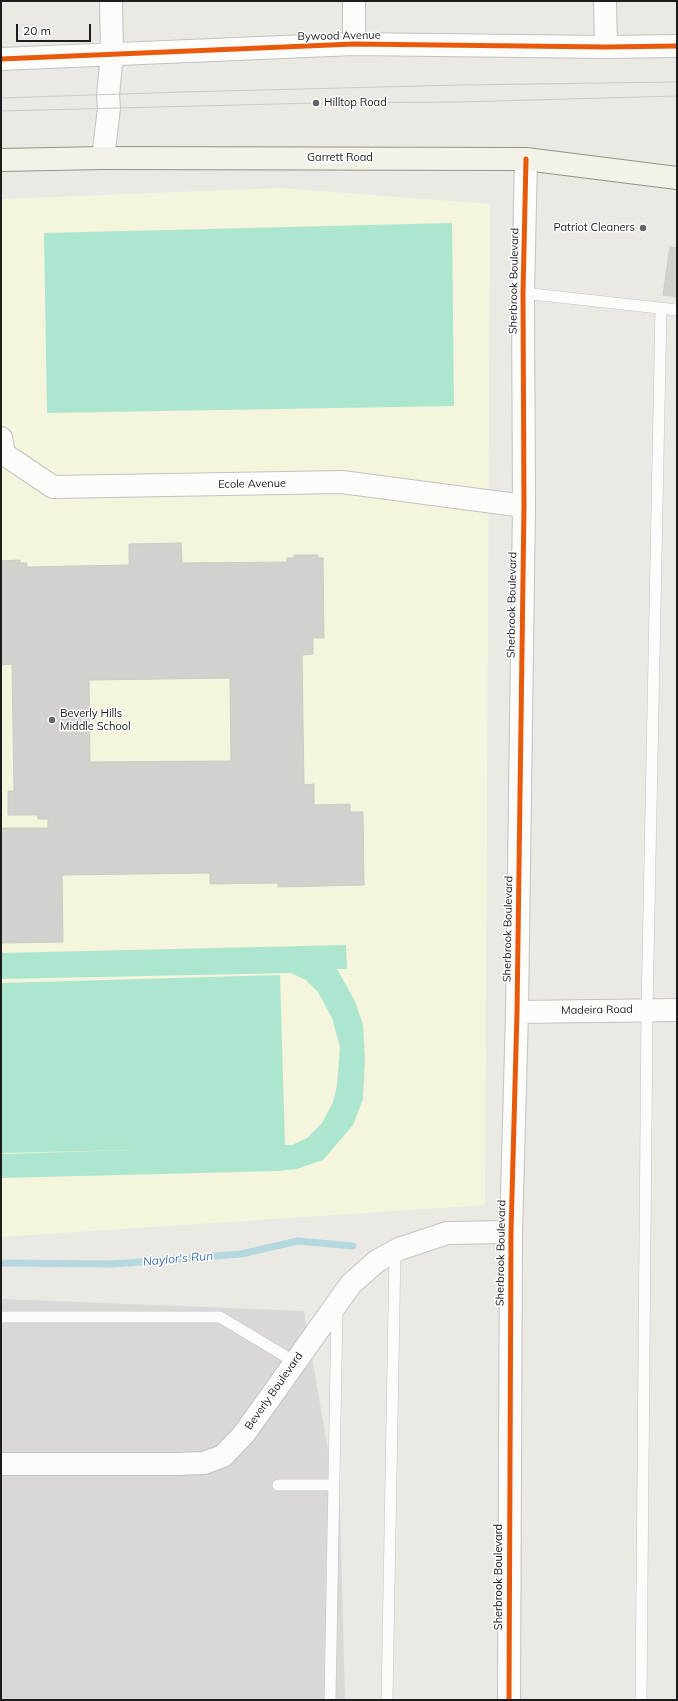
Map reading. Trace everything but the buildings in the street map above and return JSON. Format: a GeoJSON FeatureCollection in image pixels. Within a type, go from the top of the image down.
{"type":"FeatureCollection","features":[{"type":"Feature","properties":{"kind":"main road","name":"Garrett Road"},"geometry":{"type":"LineString","coordinates":[[1,160],[103,158],[526,159],[677,178]]}},
{"type":"Feature","properties":{"kind":"street"},"geometry":{"type":"LineString","coordinates":[[103,158],[109,108],[108,95],[112,54],[111,1]]}},
{"type":"Feature","properties":{"kind":"street"},"geometry":{"type":"LineString","coordinates":[[354,1],[354,44]]}},
{"type":"Feature","properties":{"kind":"street"},"geometry":{"type":"LineString","coordinates":[[605,1],[606,47]]}},
{"type":"Feature","properties":{"kind":"street","name":"Bywood Avenue"},"geometry":{"type":"LineString","coordinates":[[1,59],[354,44],[606,47],[677,46]]}},
{"type":"Feature","properties":{"kind":"street","name":"Sherbrook Boulevard"},"geometry":{"type":"LineString","coordinates":[[509,1700],[511,1232],[518,1012],[524,506],[523,292],[526,159]]}},
{"type":"Feature","properties":{"kind":"street","name":"Ecole Avenue"},"geometry":{"type":"LineString","coordinates":[[1,438],[4,454],[53,487],[342,482],[524,506]]}},
{"type":"Feature","properties":{"kind":"street","name":"Madeira Road"},"geometry":{"type":"LineString","coordinates":[[518,1012],[647,1009],[677,1010]]}},
{"type":"Feature","properties":{"kind":"street","name":"Beverly Boulevard"},"geometry":{"type":"LineString","coordinates":[[1,1464],[204,1463],[223,1456],[244,1434],[350,1284],[377,1261],[395,1252],[447,1233],[511,1232]]}},
{"type":"Feature","properties":{"kind":"lane"},"geometry":{"type":"LineString","coordinates":[[523,292],[677,310]]}},
{"type":"Feature","properties":{"kind":"lane"},"geometry":{"type":"LineString","coordinates":[[641,1700],[647,1009],[661,308]]}},
{"type":"Feature","properties":{"kind":"lane"},"geometry":{"type":"LineString","coordinates":[[388,1700],[395,1252]]}},
{"type":"Feature","properties":{"kind":"lane"},"geometry":{"type":"LineString","coordinates":[[330,1700],[337,1303]]}},
{"type":"Feature","properties":{"kind":"lane"},"geometry":{"type":"LineString","coordinates":[[1,1318],[220,1317],[295,1362]]}},
{"type":"Feature","properties":{"kind":"lane"},"geometry":{"type":"LineString","coordinates":[[278,1484],[334,1485]]}},
{"type":"Feature","properties":{"kind":"shaded area"},"geometry":{"type":"Polygon","coordinates":[[[280,188],[490,204],[485,1205],[1,1237],[1,199],[280,188]]]}},
{"type":"Feature","properties":{"kind":"shaded area"},"geometry":{"type":"Polygon","coordinates":[[[1,1299],[304,1311],[334,1485],[340,1507],[345,1700],[1,1700],[1,1299]]]}},
{"type":"Feature","properties":{"kind":"green space"},"geometry":{"type":"Polygon","coordinates":[[[452,223],[454,406],[47,413],[44,233],[452,223]]]}},
{"type":"Feature","properties":{"kind":"green space"},"geometry":{"type":"Polygon","coordinates":[[[346,945],[347,969],[337,969],[355,1001],[363,1025],[365,1059],[363,1099],[353,1125],[323,1160],[297,1169],[278,1171],[1,1178],[1,1154],[134,1150],[1,1153],[1,983],[280,975],[285,1145],[292,1145],[307,1138],[322,1123],[333,1102],[337,1085],[340,1047],[332,1018],[318,992],[306,980],[291,973],[1,979],[1,953],[346,945]]]}},
{"type":"Feature","properties":{"kind":"waterway","name":"Naylor's Run"},"geometry":{"type":"LineString","coordinates":[[1,1263],[114,1264],[241,1254],[298,1241],[353,1246]]}},
{"type":"Feature","properties":{"kind":"tram line"},"geometry":{"type":"LineString","coordinates":[[1,98],[460,85],[677,82]]}},
{"type":"Feature","properties":{"kind":"tram line"},"geometry":{"type":"LineString","coordinates":[[1,111],[677,96]]}},
{"type":"Feature","properties":{"kind":"cycle path"},"geometry":{"type":"LineString","coordinates":[[1,59],[354,44],[606,47],[677,46]]}},
{"type":"Feature","properties":{"kind":"cycle path"},"geometry":{"type":"LineString","coordinates":[[509,1700],[511,1232],[517,1012],[524,506],[523,293],[526,159]]}},
{"type":"Feature","properties":{"kind":"place","name":"Hilltop Road"},"geometry":{"type":"Point","coordinates":[316,103]}},
{"type":"Feature","properties":{"kind":"place","name":"Patriot Cleaners"},"geometry":{"type":"Point","coordinates":[643,228]}},
{"type":"Feature","properties":{"kind":"place","name":"Beverly Hills Middle School"},"geometry":{"type":"Point","coordinates":[52,720]}}]}
